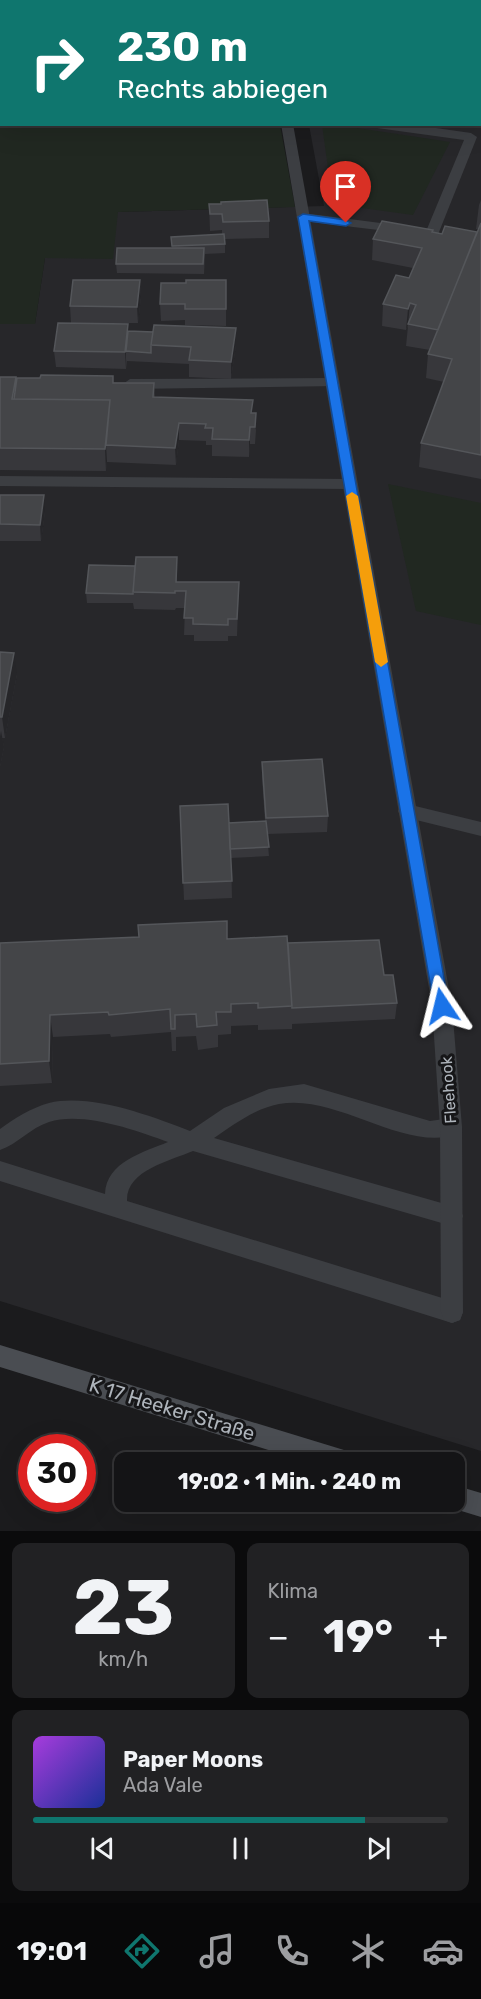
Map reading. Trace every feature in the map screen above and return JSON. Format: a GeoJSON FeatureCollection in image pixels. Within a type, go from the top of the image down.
{"type":"FeatureCollection","features":[{"type":"Feature","properties":{"kind":"main road","name":"K 17 Heeker Straße"},"geometry":{"type":"LineString","coordinates":[[0,1356],[312,1452]]}},
{"type":"Feature","properties":{"kind":"main road"},"geometry":{"type":"LineString","coordinates":[[465,1500],[481,1505]]}},
{"type":"Feature","properties":{"kind":"street","name":"Fleehook"},"geometry":{"type":"LineString","coordinates":[[117,1209],[453,1312],[451,1127],[442,1006],[287,126]]}},
{"type":"Feature","properties":{"kind":"street"},"geometry":{"type":"LineString","coordinates":[[303,217],[432,234],[471,137],[391,126]]}},
{"type":"Feature","properties":{"kind":"street"},"geometry":{"type":"LineString","coordinates":[[119,384],[332,383]]}},
{"type":"Feature","properties":{"kind":"street"},"geometry":{"type":"LineString","coordinates":[[0,481],[350,484]]}},
{"type":"Feature","properties":{"kind":"street"},"geometry":{"type":"LineString","coordinates":[[407,812],[481,829]]}},
{"type":"Feature","properties":{"kind":"street"},"geometry":{"type":"LineString","coordinates":[[0,1171],[117,1209],[116,1190],[129,1169],[192,1141],[231,1115],[276,1095],[304,1093],[430,1130],[451,1127]]}},
{"type":"Feature","properties":{"kind":"street"},"geometry":{"type":"LineString","coordinates":[[0,1141],[24,1124],[55,1111],[106,1115],[452,1216]]}},
{"type":"Feature","properties":{"kind":"shaded area"},"geometry":{"type":"Polygon","coordinates":[[[0,126],[280,126],[295,207],[118,212],[113,259],[45,258],[35,324],[0,324],[0,126]]]}},
{"type":"Feature","properties":{"kind":"shaded area"},"geometry":{"type":"Polygon","coordinates":[[[309,126],[481,126],[481,1451],[0,1301],[0,324],[35,324],[45,258],[118,212],[324,206],[309,126]]]}},
{"type":"Feature","properties":{"kind":"shaded area"},"geometry":{"type":"Polygon","coordinates":[[[322,126],[345,126],[450,142],[413,215],[333,204],[322,126]]]}},
{"type":"Feature","properties":{"kind":"shaded area"},"geometry":{"type":"Polygon","coordinates":[[[388,484],[481,503],[481,625],[416,611],[388,484]]]}},
{"type":"Feature","properties":{"kind":"building"},"geometry":{"type":"Polygon","coordinates":[[[267,200],[269,221],[223,222],[222,214],[210,214],[209,204],[267,200]]]}},
{"type":"Feature","properties":{"kind":"building"},"geometry":{"type":"Polygon","coordinates":[[[382,221],[433,230],[432,232],[442,234],[445,226],[477,232],[438,330],[408,324],[416,305],[410,303],[408,309],[383,304],[396,275],[409,278],[422,248],[373,239],[382,221]]]}},
{"type":"Feature","properties":{"kind":"building"},"geometry":{"type":"Polygon","coordinates":[[[481,223],[481,455],[421,443],[452,359],[428,354],[481,223]]]}},
{"type":"Feature","properties":{"kind":"building"},"geometry":{"type":"Polygon","coordinates":[[[224,234],[225,244],[172,246],[171,237],[224,234]]]}},
{"type":"Feature","properties":{"kind":"building"},"geometry":{"type":"Polygon","coordinates":[[[117,248],[204,248],[203,264],[116,264],[117,248]]]}},
{"type":"Feature","properties":{"kind":"building"},"geometry":{"type":"Polygon","coordinates":[[[73,280],[140,280],[137,307],[70,306],[73,280]]]}},
{"type":"Feature","properties":{"kind":"building"},"geometry":{"type":"Polygon","coordinates":[[[186,280],[226,280],[226,309],[185,309],[185,304],[160,304],[161,283],[186,283],[186,280]]]}},
{"type":"Feature","properties":{"kind":"building"},"geometry":{"type":"Polygon","coordinates":[[[58,323],[128,324],[125,352],[54,351],[58,323]]]}},
{"type":"Feature","properties":{"kind":"building"},"geometry":{"type":"Polygon","coordinates":[[[154,325],[236,328],[231,362],[189,360],[191,347],[151,345],[154,325]]]}},
{"type":"Feature","properties":{"kind":"building"},"geometry":{"type":"Polygon","coordinates":[[[128,331],[153,332],[151,353],[126,351],[128,331]]]}},
{"type":"Feature","properties":{"kind":"building"},"geometry":{"type":"Polygon","coordinates":[[[41,375],[113,376],[113,383],[154,383],[153,397],[253,400],[251,413],[256,413],[255,427],[250,427],[249,440],[212,439],[213,428],[205,428],[206,424],[179,423],[175,448],[106,445],[110,400],[14,399],[17,378],[40,378],[41,375]]]}},
{"type":"Feature","properties":{"kind":"building"},"geometry":{"type":"Polygon","coordinates":[[[0,377],[16,377],[12,399],[110,400],[105,449],[0,448],[0,377]]]}},
{"type":"Feature","properties":{"kind":"building"},"geometry":{"type":"Polygon","coordinates":[[[0,495],[44,495],[40,525],[0,524],[0,495]]]}},
{"type":"Feature","properties":{"kind":"building"},"geometry":{"type":"Polygon","coordinates":[[[136,557],[177,557],[176,582],[239,582],[237,619],[228,619],[228,625],[193,624],[193,618],[184,618],[186,591],[133,592],[136,557]]]}},
{"type":"Feature","properties":{"kind":"building"},"geometry":{"type":"Polygon","coordinates":[[[89,565],[135,566],[133,594],[86,593],[89,565]]]}},
{"type":"Feature","properties":{"kind":"building"},"geometry":{"type":"Polygon","coordinates":[[[0,652],[14,653],[2,717],[0,717],[0,652]]]}},
{"type":"Feature","properties":{"kind":"building"},"geometry":{"type":"Polygon","coordinates":[[[322,759],[328,816],[266,818],[262,762],[322,759]]]}},
{"type":"Feature","properties":{"kind":"building"},"geometry":{"type":"Polygon","coordinates":[[[228,804],[232,881],[183,883],[180,806],[228,804]]]}},
{"type":"Feature","properties":{"kind":"building"},"geometry":{"type":"Polygon","coordinates":[[[266,821],[269,847],[230,849],[229,823],[266,821]]]}},
{"type":"Feature","properties":{"kind":"building"},"geometry":{"type":"Polygon","coordinates":[[[227,921],[227,939],[287,936],[292,1006],[258,1008],[258,1003],[231,1004],[231,1012],[216,1012],[217,1025],[197,1027],[196,1014],[175,1015],[175,1029],[171,1029],[170,1009],[109,1015],[108,1012],[50,1015],[49,1061],[0,1064],[0,943],[139,937],[138,925],[227,921]]]}},
{"type":"Feature","properties":{"kind":"building"},"geometry":{"type":"Polygon","coordinates":[[[379,940],[384,975],[393,975],[397,1003],[292,1008],[288,943],[379,940]]]}},
{"type":"Feature","properties":{"kind":"slow traffic"},"geometry":{"type":"LineString","coordinates":[[352,496],[381,662]]}},
{"type":"Feature","properties":{"kind":"route"},"geometry":{"type":"LineString","coordinates":[[346,223],[303,217],[442,1006]]}}]}
